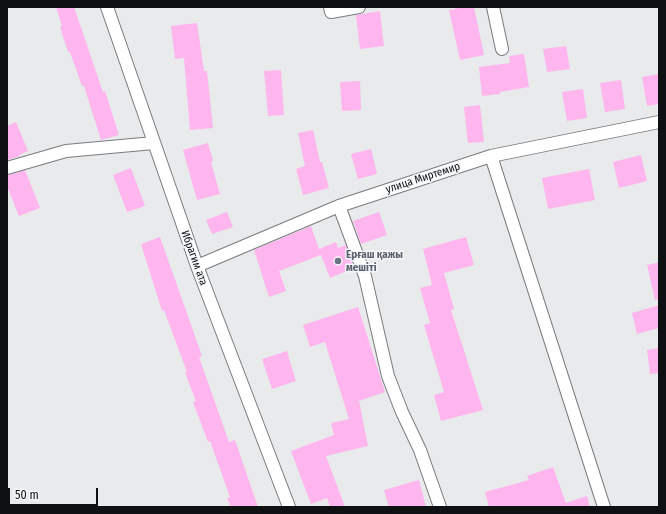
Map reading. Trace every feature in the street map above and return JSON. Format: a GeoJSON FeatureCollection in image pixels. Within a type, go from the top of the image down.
{"type":"FeatureCollection","features":[{"type":"Feature","properties":{"kind":"street","name":"Ибрагим ата"},"geometry":{"type":"LineString","coordinates":[[107,7],[197,266],[289,507]]}},
{"type":"Feature","properties":{"kind":"street"},"geometry":{"type":"LineString","coordinates":[[330,7],[331,12],[359,7]]}},
{"type":"Feature","properties":{"kind":"street"},"geometry":{"type":"LineString","coordinates":[[492,7],[502,49]]}},
{"type":"Feature","properties":{"kind":"street","name":"улица Миртемир"},"geometry":{"type":"LineString","coordinates":[[197,266],[339,206],[491,156],[659,122]]}},
{"type":"Feature","properties":{"kind":"street"},"geometry":{"type":"LineString","coordinates":[[7,168],[66,151],[154,143]]}},
{"type":"Feature","properties":{"kind":"street"},"geometry":{"type":"LineString","coordinates":[[491,156],[604,507]]}},
{"type":"Feature","properties":{"kind":"street"},"geometry":{"type":"LineString","coordinates":[[339,206],[365,276],[388,376],[402,412],[420,450],[440,507]]}},
{"type":"Feature","properties":{"kind":"building"},"geometry":{"type":"Polygon","coordinates":[[[56,7],[74,7],[103,92],[105,91],[119,135],[101,140],[84,86],[82,86],[70,52],[68,52],[60,27],[62,26],[56,7]]]}},
{"type":"Feature","properties":{"kind":"building"},"geometry":{"type":"Polygon","coordinates":[[[474,7],[484,55],[460,60],[449,10],[474,7]]]}},
{"type":"Feature","properties":{"kind":"building"},"geometry":{"type":"Polygon","coordinates":[[[380,11],[384,46],[360,49],[356,15],[380,11]]]}},
{"type":"Feature","properties":{"kind":"building"},"geometry":{"type":"Polygon","coordinates":[[[197,23],[204,71],[207,71],[213,128],[190,130],[184,58],[175,59],[171,26],[197,23]]]}},
{"type":"Feature","properties":{"kind":"building"},"geometry":{"type":"Polygon","coordinates":[[[566,46],[570,69],[547,72],[543,49],[566,46]]]}},
{"type":"Feature","properties":{"kind":"building"},"geometry":{"type":"Polygon","coordinates":[[[524,54],[529,87],[500,92],[500,94],[482,96],[479,67],[510,63],[509,56],[524,54]]]}},
{"type":"Feature","properties":{"kind":"building"},"geometry":{"type":"Polygon","coordinates":[[[281,70],[284,115],[268,116],[264,71],[281,70]]]}},
{"type":"Feature","properties":{"kind":"building"},"geometry":{"type":"Polygon","coordinates":[[[659,74],[659,104],[647,106],[642,77],[659,74]]]}},
{"type":"Feature","properties":{"kind":"building"},"geometry":{"type":"Polygon","coordinates":[[[621,80],[625,109],[605,112],[600,83],[621,80]]]}},
{"type":"Feature","properties":{"kind":"building"},"geometry":{"type":"Polygon","coordinates":[[[360,81],[361,110],[342,111],[340,82],[360,81]]]}},
{"type":"Feature","properties":{"kind":"building"},"geometry":{"type":"Polygon","coordinates":[[[583,89],[587,118],[567,121],[562,92],[583,89]]]}},
{"type":"Feature","properties":{"kind":"building"},"geometry":{"type":"Polygon","coordinates":[[[480,105],[484,142],[468,143],[464,107],[480,105]]]}},
{"type":"Feature","properties":{"kind":"building"},"geometry":{"type":"Polygon","coordinates":[[[16,122],[28,151],[19,155],[20,156],[7,160],[7,126],[16,122]]]}},
{"type":"Feature","properties":{"kind":"building"},"geometry":{"type":"Polygon","coordinates":[[[313,130],[320,162],[322,162],[329,188],[303,195],[296,169],[305,166],[298,133],[313,130]]]}},
{"type":"Feature","properties":{"kind":"building"},"geometry":{"type":"Polygon","coordinates":[[[208,143],[213,161],[211,162],[220,194],[197,200],[183,150],[208,143]]]}},
{"type":"Feature","properties":{"kind":"building"},"geometry":{"type":"Polygon","coordinates":[[[371,149],[377,174],[358,179],[351,154],[371,149]]]}},
{"type":"Feature","properties":{"kind":"building"},"geometry":{"type":"Polygon","coordinates":[[[641,155],[647,181],[619,188],[613,162],[641,155]]]}},
{"type":"Feature","properties":{"kind":"building"},"geometry":{"type":"Polygon","coordinates":[[[131,168],[145,206],[127,212],[113,175],[131,168]]]}},
{"type":"Feature","properties":{"kind":"building"},"geometry":{"type":"Polygon","coordinates":[[[589,169],[595,200],[548,209],[542,178],[589,169]]]}},
{"type":"Feature","properties":{"kind":"building"},"geometry":{"type":"Polygon","coordinates":[[[25,170],[40,208],[19,216],[7,186],[7,175],[25,170]]]}},
{"type":"Feature","properties":{"kind":"building"},"geometry":{"type":"Polygon","coordinates":[[[227,212],[233,227],[212,234],[206,220],[227,212]]]}},
{"type":"Feature","properties":{"kind":"building"},"geometry":{"type":"Polygon","coordinates":[[[379,212],[387,235],[361,244],[353,221],[379,212]]]}},
{"type":"Feature","properties":{"kind":"building"},"geometry":{"type":"Polygon","coordinates":[[[311,226],[319,249],[336,242],[338,248],[346,245],[354,268],[330,278],[321,255],[279,271],[286,291],[269,297],[254,250],[311,226]]]}},
{"type":"Feature","properties":{"kind":"building"},"geometry":{"type":"Polygon","coordinates":[[[160,237],[202,356],[199,357],[229,442],[235,440],[258,507],[231,507],[227,498],[230,497],[210,441],[208,442],[193,402],[196,401],[185,373],[187,372],[164,310],[162,311],[141,244],[160,237]]]}},
{"type":"Feature","properties":{"kind":"building"},"geometry":{"type":"Polygon","coordinates":[[[466,237],[474,265],[444,273],[454,309],[451,310],[483,410],[441,421],[434,395],[444,392],[424,325],[430,323],[420,288],[432,285],[423,249],[466,237]]]}},
{"type":"Feature","properties":{"kind":"building"},"geometry":{"type":"Polygon","coordinates":[[[659,262],[659,299],[655,300],[647,265],[659,262]]]}},
{"type":"Feature","properties":{"kind":"building"},"geometry":{"type":"Polygon","coordinates":[[[659,305],[659,328],[637,334],[632,313],[659,305]]]}},
{"type":"Feature","properties":{"kind":"building"},"geometry":{"type":"Polygon","coordinates":[[[358,307],[385,392],[359,401],[368,446],[326,456],[345,507],[330,507],[327,498],[311,504],[291,451],[334,435],[331,423],[349,419],[325,342],[310,347],[303,325],[358,307]]]}},
{"type":"Feature","properties":{"kind":"building"},"geometry":{"type":"Polygon","coordinates":[[[659,348],[659,373],[650,374],[647,350],[659,348]]]}},
{"type":"Feature","properties":{"kind":"building"},"geometry":{"type":"Polygon","coordinates":[[[287,351],[296,381],[272,389],[262,359],[287,351]]]}},
{"type":"Feature","properties":{"kind":"building"},"geometry":{"type":"Polygon","coordinates":[[[553,467],[566,503],[587,496],[590,507],[489,507],[485,492],[529,480],[527,476],[553,467]]]}},
{"type":"Feature","properties":{"kind":"building"},"geometry":{"type":"Polygon","coordinates":[[[419,480],[426,507],[389,507],[384,490],[419,480]]]}},
{"type":"Feature","properties":{"kind":"place","name":"Ерғаш қажы мешіті"},"geometry":{"type":"Point","coordinates":[338,261]}}]}
